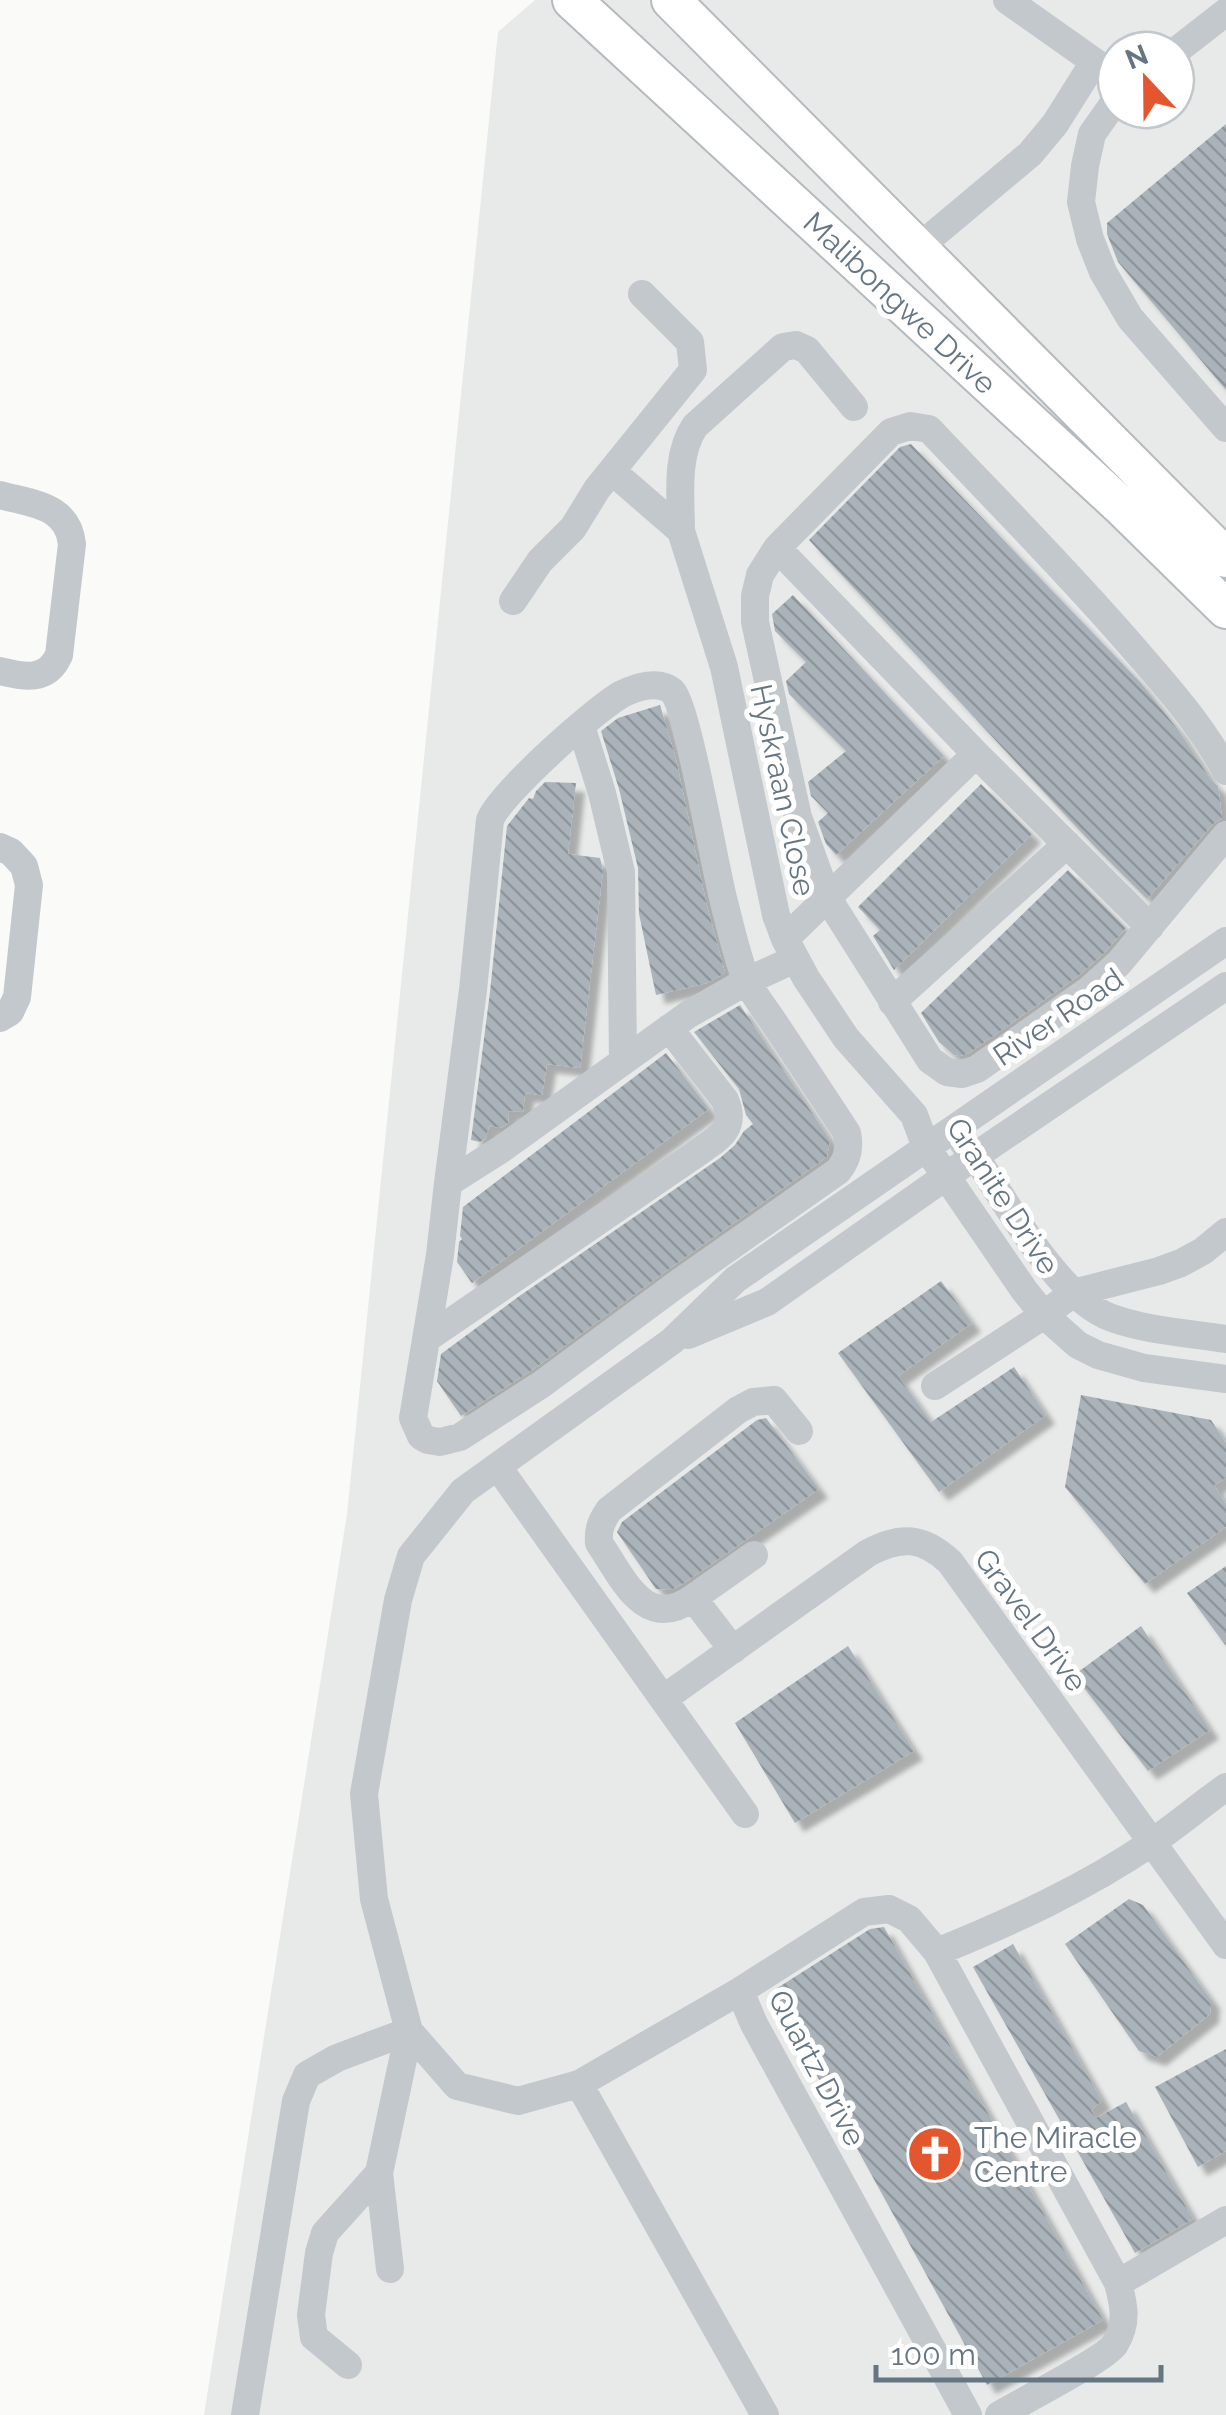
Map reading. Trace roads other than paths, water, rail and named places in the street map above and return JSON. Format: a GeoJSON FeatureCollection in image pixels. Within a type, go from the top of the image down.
{"type":"FeatureCollection","features":[{"type":"Feature","properties":{"kind":"main road","name":"Malibongwe Drive"},"geometry":{"type":"LineString","coordinates":[[572,0],[1121,506],[1226,609]]}},
{"type":"Feature","properties":{"kind":"main road","name":"Malibongwe Drive"},"geometry":{"type":"LineString","coordinates":[[671,0],[1226,558]]}},
{"type":"Feature","properties":{"kind":"street"},"geometry":{"type":"LineString","coordinates":[[1022,4],[1096,63]]}},
{"type":"Feature","properties":{"kind":"street"},"geometry":{"type":"LineString","coordinates":[[1196,36],[1226,12]]}},
{"type":"Feature","properties":{"kind":"street"},"geometry":{"type":"LineString","coordinates":[[919,247],[1030,154],[1096,79]]}},
{"type":"Feature","properties":{"kind":"street"},"geometry":{"type":"LineString","coordinates":[[1096,128],[1085,166],[1081,202],[1104,272],[1130,318],[1226,428]]}},
{"type":"Feature","properties":{"kind":"street"},"geometry":{"type":"LineString","coordinates":[[513,601],[540,561],[574,528],[597,489],[693,370],[690,342],[642,294]]}},
{"type":"Feature","properties":{"kind":"street"},"geometry":{"type":"LineString","coordinates":[[680,531],[682,466],[688,436],[782,347],[796,344],[807,350],[854,407]]}},
{"type":"Feature","properties":{"kind":"street"},"geometry":{"type":"LineString","coordinates":[[1226,771],[1159,677],[929,429],[910,426],[891,432],[777,548],[760,575],[755,622],[798,817],[827,897],[930,1060],[947,1072],[978,1070],[1088,990],[1150,928],[1226,835]]}},
{"type":"Feature","properties":{"kind":"street"},"geometry":{"type":"LineString","coordinates":[[613,472],[680,531]]}},
{"type":"Feature","properties":{"kind":"street"},"geometry":{"type":"LineString","coordinates":[[0,496],[55,512],[66,523],[72,538],[56,663],[45,673],[29,677],[0,671]]}},
{"type":"Feature","properties":{"kind":"street","name":"Hyskraan Close"},"geometry":{"type":"LineString","coordinates":[[680,531],[724,666],[776,915],[790,949],[846,1038],[914,1114]]}},
{"type":"Feature","properties":{"kind":"street"},"geometry":{"type":"LineString","coordinates":[[777,548],[1150,928]]}},
{"type":"Feature","properties":{"kind":"street"},"geometry":{"type":"LineString","coordinates":[[658,685],[677,696],[723,898],[747,982],[847,1132],[848,1154],[838,1170],[542,1384],[460,1437],[440,1442],[428,1440],[421,1436],[413,1418],[440,1255],[490,820],[506,795],[581,726],[634,688],[658,685]]}},
{"type":"Feature","properties":{"kind":"street"},"geometry":{"type":"LineString","coordinates":[[581,726],[621,872],[623,1061]]}},
{"type":"Feature","properties":{"kind":"street"},"geometry":{"type":"LineString","coordinates":[[448,1183],[689,1014],[747,982],[790,949],[827,897],[976,754]]}},
{"type":"Feature","properties":{"kind":"street"},"geometry":{"type":"LineString","coordinates":[[892,1002],[1066,844]]}},
{"type":"Feature","properties":{"kind":"street"},"geometry":{"type":"LineString","coordinates":[[0,847],[24,866],[29,885],[16,997],[10,1012],[0,1018]]}},
{"type":"Feature","properties":{"kind":"street","name":"River Road"},"geometry":{"type":"LineString","coordinates":[[672,1341],[736,1279],[1226,941]]}},
{"type":"Feature","properties":{"kind":"street"},"geometry":{"type":"LineString","coordinates":[[740,1991],[579,2084],[518,2102],[458,2086],[409,2031],[374,1900],[364,1794],[398,1600],[411,1556],[463,1491],[672,1341],[767,1302],[1226,986]]}},
{"type":"Feature","properties":{"kind":"street"},"geometry":{"type":"LineString","coordinates":[[426,1339],[677,1168],[727,1128],[730,1112],[724,1100],[669,1028]]}},
{"type":"Feature","properties":{"kind":"street","name":"Granite Drive"},"geometry":{"type":"LineString","coordinates":[[914,1114],[951,1130],[975,1156],[1050,1267],[1092,1309],[1132,1324],[1226,1338]]}},
{"type":"Feature","properties":{"kind":"street","name":"Granite Drive"},"geometry":{"type":"LineString","coordinates":[[914,1114],[926,1147],[1024,1290],[1044,1315],[1078,1344],[1098,1356],[1144,1368],[1226,1379]]}},
{"type":"Feature","properties":{"kind":"street","name":"Granite Drive"},"geometry":{"type":"LineString","coordinates":[[935,1386],[1073,1293],[1182,1263],[1226,1232]]}},
{"type":"Feature","properties":{"kind":"street"},"geometry":{"type":"LineString","coordinates":[[754,1556],[681,1606],[667,1610],[652,1608],[640,1601],[598,1543],[598,1532],[609,1510],[753,1402],[774,1400],[799,1431]]}},
{"type":"Feature","properties":{"kind":"street"},"geometry":{"type":"LineString","coordinates":[[498,1466],[745,1814]]}},
{"type":"Feature","properties":{"kind":"street","name":"Gravel Drive"},"geometry":{"type":"LineString","coordinates":[[663,1700],[879,1547],[903,1542],[934,1547],[950,1562],[1226,1945]]}},
{"type":"Feature","properties":{"kind":"street"},"geometry":{"type":"LineString","coordinates":[[693,1598],[732,1650]]}},
{"type":"Feature","properties":{"kind":"street"},"geometry":{"type":"LineString","coordinates":[[999,2415],[1113,2350],[1125,2319],[1124,2302],[1118,2283],[937,1952],[990,1931],[1093,1879],[1226,1787]]}},
{"type":"Feature","properties":{"kind":"street","name":"Quartz Drive"},"geometry":{"type":"LineString","coordinates":[[937,1952],[909,1918],[889,1909],[864,1912],[740,1991],[754,2024],[968,2415]]}},
{"type":"Feature","properties":{"kind":"street"},"geometry":{"type":"LineString","coordinates":[[390,2269],[379,2172],[409,2031]]}},
{"type":"Feature","properties":{"kind":"street"},"geometry":{"type":"LineString","coordinates":[[245,2415],[296,2101],[306,2075],[337,2058],[409,2031]]}},
{"type":"Feature","properties":{"kind":"street"},"geometry":{"type":"LineString","coordinates":[[579,2084],[765,2415]]}},
{"type":"Feature","properties":{"kind":"street"},"geometry":{"type":"LineString","coordinates":[[348,2365],[314,2337],[310,2315],[319,2253],[326,2233],[379,2172]]}},
{"type":"Feature","properties":{"kind":"street"},"geometry":{"type":"LineString","coordinates":[[1118,2283],[1226,2220]]}},
{"type":"Feature","properties":{"kind":"place","name":"The Miracle Centre"},"geometry":{"type":"Point","coordinates":[935,2154]}}]}
